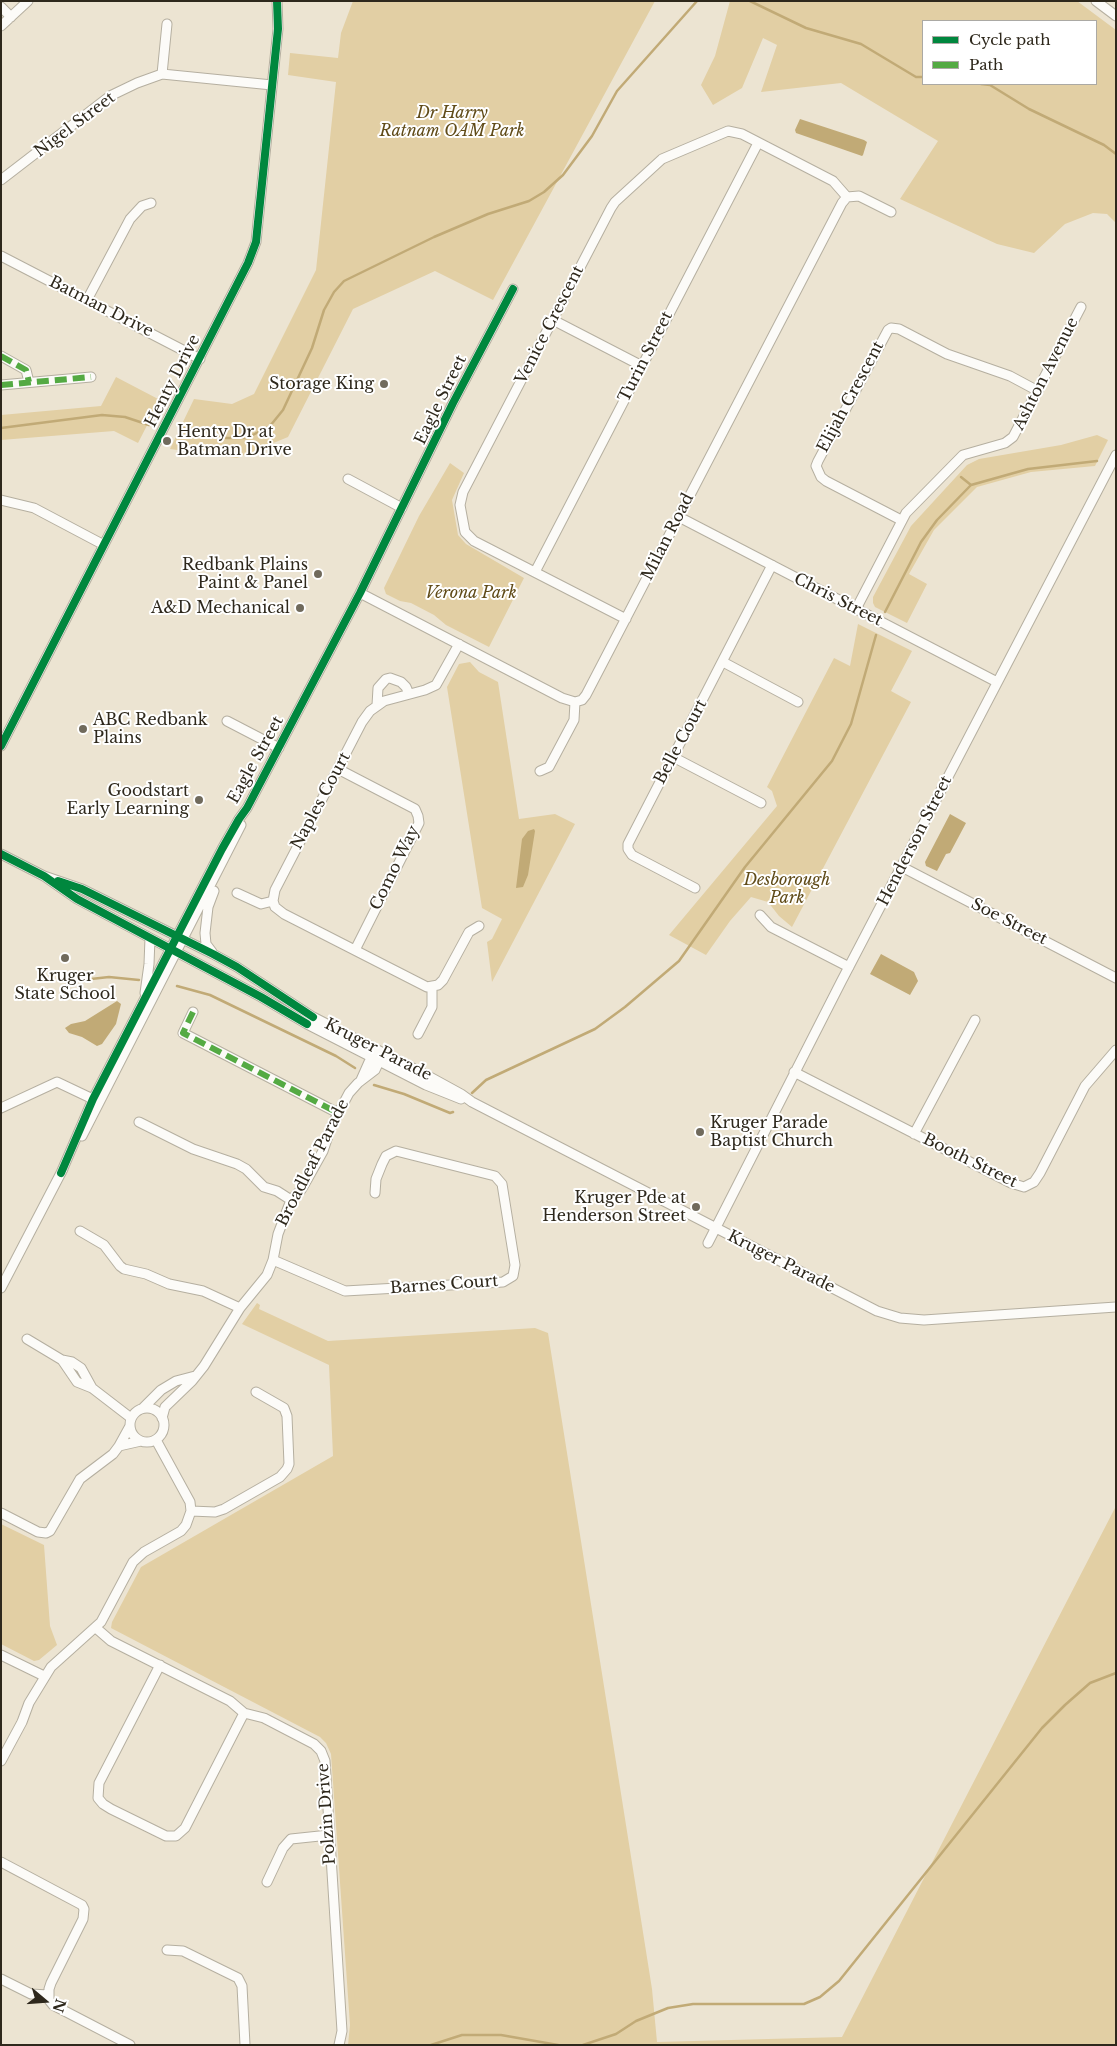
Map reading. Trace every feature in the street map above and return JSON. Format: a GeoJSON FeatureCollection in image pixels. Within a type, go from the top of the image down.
{"type":"FeatureCollection","features":[{"type":"Feature","properties":{"kind":"street"},"geometry":{"type":"LineString","coordinates":[[1,26],[28,1]]}},
{"type":"Feature","properties":{"kind":"street","name":"Henty Drive"},"geometry":{"type":"LineString","coordinates":[[1,746],[200,359],[248,263],[256,242],[278,29],[277,1]]}},
{"type":"Feature","properties":{"kind":"street"},"geometry":{"type":"LineString","coordinates":[[1096,1],[1116,16]]}},
{"type":"Feature","properties":{"kind":"street"},"geometry":{"type":"LineString","coordinates":[[1,7],[11,17]]}},
{"type":"Feature","properties":{"kind":"street"},"geometry":{"type":"LineString","coordinates":[[162,74],[167,24]]}},
{"type":"Feature","properties":{"kind":"street","name":"Nigel Street"},"geometry":{"type":"LineString","coordinates":[[1,180],[110,96],[162,74],[272,85]]}},
{"type":"Feature","properties":{"kind":"street","name":"Venice Crescent"},"geometry":{"type":"LineString","coordinates":[[626,619],[468,537],[463,527],[460,504],[463,492],[611,208],[662,159],[728,131],[738,132],[833,181],[847,197]]}},
{"type":"Feature","properties":{"kind":"street","name":"Turin Street"},"geometry":{"type":"LineString","coordinates":[[535,572],[758,142]]}},
{"type":"Feature","properties":{"kind":"street"},"geometry":{"type":"LineString","coordinates":[[847,197],[859,196],[891,212]]}},
{"type":"Feature","properties":{"kind":"street","name":"Milan Road"},"geometry":{"type":"LineString","coordinates":[[575,702],[586,695],[840,206],[847,197]]}},
{"type":"Feature","properties":{"kind":"street"},"geometry":{"type":"LineString","coordinates":[[87,300],[130,218],[142,206],[150,203]]}},
{"type":"Feature","properties":{"kind":"street","name":"Batman Drive"},"geometry":{"type":"LineString","coordinates":[[1,256],[200,359]]}},
{"type":"Feature","properties":{"kind":"street","name":"Eagle Street"},"geometry":{"type":"LineString","coordinates":[[180,938],[220,869],[243,821],[247,808],[360,593],[453,403],[512,289]]}},
{"type":"Feature","properties":{"kind":"street","name":"Ashton Avenue"},"geometry":{"type":"LineString","coordinates":[[856,609],[901,520],[958,458],[969,452],[1005,443],[1013,437],[1081,307]]}},
{"type":"Feature","properties":{"kind":"street"},"geometry":{"type":"LineString","coordinates":[[553,320],[642,366]]}},
{"type":"Feature","properties":{"kind":"street","name":"Elijah Crescent"},"geometry":{"type":"LineString","coordinates":[[901,520],[826,481],[821,477],[816,466],[888,330],[892,328],[899,329],[947,354],[1010,376],[1038,391]]}},
{"type":"Feature","properties":{"kind":"street"},"geometry":{"type":"LineString","coordinates":[[1,356],[26,370],[29,382]]}},
{"type":"Feature","properties":{"kind":"street"},"geometry":{"type":"LineString","coordinates":[[1,385],[91,377]]}},
{"type":"Feature","properties":{"kind":"street","name":"Henderson Street"},"geometry":{"type":"LineString","coordinates":[[708,1243],[794,1072],[1116,454]]}},
{"type":"Feature","properties":{"kind":"street"},"geometry":{"type":"LineString","coordinates":[[348,479],[402,508]]}},
{"type":"Feature","properties":{"kind":"street"},"geometry":{"type":"LineString","coordinates":[[1,500],[34,508],[104,545]]}},
{"type":"Feature","properties":{"kind":"street","name":"Chris Street"},"geometry":{"type":"LineString","coordinates":[[678,517],[997,682]]}},
{"type":"Feature","properties":{"kind":"street","name":"Belle Court"},"geometry":{"type":"LineString","coordinates":[[695,888],[637,858],[628,849],[630,838],[772,565]]}},
{"type":"Feature","properties":{"kind":"street"},"geometry":{"type":"LineString","coordinates":[[360,593],[562,698],[575,702],[574,720],[549,767],[540,771]]}},
{"type":"Feature","properties":{"kind":"street"},"geometry":{"type":"LineString","coordinates":[[377,704],[436,685],[459,644]]}},
{"type":"Feature","properties":{"kind":"street"},"geometry":{"type":"LineString","coordinates":[[723,662],[798,702]]}},
{"type":"Feature","properties":{"kind":"street","name":"Naples Court"},"geometry":{"type":"LineString","coordinates":[[273,901],[275,890],[362,722],[377,704],[378,688],[386,679],[390,678],[401,682],[409,694]]}},
{"type":"Feature","properties":{"kind":"street"},"geometry":{"type":"LineString","coordinates":[[227,721],[278,748]]}},
{"type":"Feature","properties":{"kind":"street"},"geometry":{"type":"LineString","coordinates":[[673,757],[761,803]]}},
{"type":"Feature","properties":{"kind":"street","name":"Como Way"},"geometry":{"type":"LineString","coordinates":[[338,769],[415,810],[419,823],[355,950]]}},
{"type":"Feature","properties":{"kind":"street","name":"Eagle Street"},"geometry":{"type":"LineString","coordinates":[[96,1101],[180,938],[222,849],[238,819],[247,808]]}},
{"type":"Feature","properties":{"kind":"street","name":"Kruger Parade"},"geometry":{"type":"LineString","coordinates":[[1,854],[44,876],[77,899],[150,938],[377,1055],[462,1094],[472,1102],[877,1311],[900,1318],[924,1320],[1116,1307]]}},
{"type":"Feature","properties":{"kind":"street","name":"Soe Street"},"geometry":{"type":"LineString","coordinates":[[902,867],[1116,978]]}},
{"type":"Feature","properties":{"kind":"street"},"geometry":{"type":"LineString","coordinates":[[213,954],[206,944],[205,933],[208,907],[220,869]]}},
{"type":"Feature","properties":{"kind":"street","name":"Kruger Parade"},"geometry":{"type":"LineString","coordinates":[[44,876],[82,889],[213,954],[237,967],[313,1017],[377,1055]]}},
{"type":"Feature","properties":{"kind":"street"},"geometry":{"type":"LineString","coordinates":[[237,893],[261,904],[273,901],[279,911],[420,984],[432,987],[438,985],[443,980],[469,932],[479,926]]}},
{"type":"Feature","properties":{"kind":"street"},"geometry":{"type":"LineString","coordinates":[[760,915],[771,927],[849,967]]}},
{"type":"Feature","properties":{"kind":"street"},"geometry":{"type":"LineString","coordinates":[[144,1000],[149,964],[150,938]]}},
{"type":"Feature","properties":{"kind":"street","name":"Eagle Street"},"geometry":{"type":"LineString","coordinates":[[1,1288],[61,1172],[74,1154],[96,1101],[144,1000],[174,950]]}},
{"type":"Feature","properties":{"kind":"street"},"geometry":{"type":"LineString","coordinates":[[418,1034],[432,1007],[432,987]]}},
{"type":"Feature","properties":{"kind":"street"},"geometry":{"type":"LineString","coordinates":[[193,1012],[182,1032],[338,1112]]}},
{"type":"Feature","properties":{"kind":"street"},"geometry":{"type":"LineString","coordinates":[[914,1134],[975,1020]]}},
{"type":"Feature","properties":{"kind":"street","name":"Booth Street"},"geometry":{"type":"LineString","coordinates":[[794,1072],[1011,1183],[1024,1187],[1029,1185],[1040,1173],[1085,1086],[1116,1050]]}},
{"type":"Feature","properties":{"kind":"street","name":"Broadleaf Parade"},"geometry":{"type":"LineString","coordinates":[[162,1418],[165,1407],[212,1355],[240,1308],[267,1275],[273,1260],[278,1234],[291,1200],[301,1190],[323,1151],[338,1112],[349,1093],[374,1070],[377,1055]]}},
{"type":"Feature","properties":{"kind":"street"},"geometry":{"type":"LineString","coordinates":[[1,1108],[57,1082],[96,1101]]}},
{"type":"Feature","properties":{"kind":"street"},"geometry":{"type":"LineString","coordinates":[[139,1122],[193,1149],[237,1164],[246,1169],[264,1187],[277,1191],[291,1200]]}},
{"type":"Feature","properties":{"kind":"street","name":"Barnes Court"},"geometry":{"type":"LineString","coordinates":[[273,1260],[346,1291],[503,1282],[513,1276],[515,1265],[502,1184],[495,1176],[396,1152],[386,1156],[376,1179],[375,1193]]}},
{"type":"Feature","properties":{"kind":"street"},"geometry":{"type":"LineString","coordinates":[[80,1231],[104,1245],[124,1269],[146,1274],[169,1284],[203,1291],[240,1308]]}},
{"type":"Feature","properties":{"kind":"street"},"geometry":{"type":"LineString","coordinates":[[27,1339],[62,1360],[72,1362],[81,1368],[92,1388],[130,1422],[134,1437],[141,1441]]}},
{"type":"Feature","properties":{"kind":"street"},"geometry":{"type":"LineString","coordinates":[[1,1513],[38,1532],[46,1533],[50,1531],[80,1479],[108,1458],[119,1446],[136,1412],[143,1408],[161,1390],[176,1381],[195,1376]]}},
{"type":"Feature","properties":{"kind":"street"},"geometry":{"type":"LineString","coordinates":[[191,1511],[215,1512],[224,1509],[280,1477],[287,1469],[289,1464],[287,1416],[284,1408],[256,1392]]}},
{"type":"Feature","properties":{"kind":"street"},"geometry":{"type":"LineString","coordinates":[[119,1446],[156,1440],[163,1430],[162,1418],[154,1409],[143,1408]]}},
{"type":"Feature","properties":{"kind":"street"},"geometry":{"type":"LineString","coordinates":[[1,1761],[44,1676],[55,1662],[101,1622],[133,1562],[144,1552],[181,1531],[186,1525],[191,1511],[187,1496],[156,1440]]}},
{"type":"Feature","properties":{"kind":"street","name":"Polzin Drive"},"geometry":{"type":"LineString","coordinates":[[96,1628],[111,1640],[230,1701],[244,1713],[264,1718],[314,1744],[321,1751],[325,1761],[342,2031],[338,2045]]}},
{"type":"Feature","properties":{"kind":"street"},"geometry":{"type":"LineString","coordinates":[[1,1655],[44,1676]]}},
{"type":"Feature","properties":{"kind":"street"},"geometry":{"type":"LineString","coordinates":[[160,1665],[99,1783],[98,1798],[103,1804],[166,1836],[176,1836],[185,1828],[244,1713]]}},
{"type":"Feature","properties":{"kind":"street"},"geometry":{"type":"LineString","coordinates":[[267,1882],[283,1848],[291,1839],[329,1835]]}},
{"type":"Feature","properties":{"kind":"street"},"geometry":{"type":"LineString","coordinates":[[1,1862],[78,1901],[84,1909],[83,1919],[51,1983],[48,1994],[52,2005],[130,2045]]}},
{"type":"Feature","properties":{"kind":"street"},"geometry":{"type":"LineString","coordinates":[[168,1950],[183,1951],[238,1978],[242,1986],[245,2045]]}},
{"type":"Feature","properties":{"kind":"street"},"geometry":{"type":"LineString","coordinates":[[1,1979],[31,1994],[48,1994]]}},
{"type":"Feature","properties":{"kind":"green space","name":"Dr Harry Ratnam OAM Park"},"geometry":{"type":"Polygon","coordinates":[[[353,1],[655,1],[493,300],[435,271],[353,309],[288,437],[237,458],[170,449],[194,399],[232,404],[254,394],[316,270],[336,82],[288,75],[290,53],[338,58],[341,33],[353,1]]]}},
{"type":"Feature","properties":{"kind":"green space"},"geometry":{"type":"Polygon","coordinates":[[[730,1],[1077,1],[1116,30],[1116,223],[1107,214],[1093,213],[1065,224],[1034,253],[997,244],[900,199],[938,141],[841,83],[761,92],[777,45],[763,38],[742,88],[713,105],[701,85],[715,56],[730,1]]]}},
{"type":"Feature","properties":{"kind":"green space"},"geometry":{"type":"Polygon","coordinates":[[[116,377],[160,400],[138,443],[114,431],[1,440],[1,415],[101,406],[116,377]]]}},
{"type":"Feature","properties":{"kind":"green space"},"geometry":{"type":"Polygon","coordinates":[[[1097,435],[1108,440],[1095,466],[1031,472],[977,487],[934,530],[909,574],[927,584],[907,623],[875,607],[873,597],[911,526],[967,465],[979,459],[1061,445],[1097,435]]]}},
{"type":"Feature","properties":{"kind":"green space","name":"Verona Park"},"geometry":{"type":"Polygon","coordinates":[[[450,463],[464,473],[452,500],[458,535],[466,544],[524,578],[489,647],[446,625],[434,615],[411,603],[400,601],[386,594],[384,588],[419,516],[450,463]]]}},
{"type":"Feature","properties":{"kind":"green space","name":"Desborough Park"},"geometry":{"type":"Polygon","coordinates":[[[858,624],[912,651],[891,691],[911,702],[792,927],[779,916],[768,902],[751,897],[730,921],[706,955],[669,935],[777,806],[772,791],[767,787],[834,658],[850,666],[858,624]]]}},
{"type":"Feature","properties":{"kind":"green space"},"geometry":{"type":"Polygon","coordinates":[[[470,662],[479,672],[498,682],[519,819],[555,814],[575,824],[492,982],[487,942],[492,939],[502,919],[482,908],[447,687],[459,664],[470,662]]]}},
{"type":"Feature","properties":{"kind":"green space"},"geometry":{"type":"Polygon","coordinates":[[[257,1303],[260,1305],[259,1309],[328,1341],[535,1328],[548,1333],[652,1989],[657,2042],[842,2037],[1116,1506],[1116,2045],[348,2045],[350,2025],[331,1754],[326,1743],[320,1737],[111,1628],[112,1622],[141,1567],[333,1456],[329,1365],[242,1324],[257,1303]]]}},
{"type":"Feature","properties":{"kind":"green space"},"geometry":{"type":"Polygon","coordinates":[[[1,1524],[44,1545],[50,1626],[57,1645],[39,1660],[34,1661],[1,1644],[1,1524]]]}},
{"type":"Feature","properties":{"kind":"shaded area"},"geometry":{"type":"Polygon","coordinates":[[[800,119],[864,140],[867,142],[863,155],[796,133],[795,130],[800,119]]]}},
{"type":"Feature","properties":{"kind":"shaded area"},"geometry":{"type":"Polygon","coordinates":[[[950,814],[966,823],[950,853],[946,854],[937,871],[926,866],[925,862],[950,814]]]}},
{"type":"Feature","properties":{"kind":"shaded area"},"geometry":{"type":"Polygon","coordinates":[[[534,829],[528,875],[523,887],[516,888],[522,839],[528,831],[534,829]]]}},
{"type":"Feature","properties":{"kind":"shaded area"},"geometry":{"type":"Polygon","coordinates":[[[881,954],[914,972],[918,981],[910,995],[870,974],[881,954]]]}},
{"type":"Feature","properties":{"kind":"shaded area"},"geometry":{"type":"Polygon","coordinates":[[[117,1001],[121,1004],[116,1024],[102,1044],[97,1046],[82,1037],[69,1033],[65,1028],[71,1024],[85,1021],[117,1001]]]}},
{"type":"Feature","properties":{"kind":"waterway"},"geometry":{"type":"LineString","coordinates":[[183,427],[189,431],[204,431],[226,438],[247,438],[270,426],[283,410],[312,348],[324,310],[334,292],[344,281],[434,237],[488,214],[529,201],[544,192],[563,175],[592,136],[617,91],[697,1]]}},
{"type":"Feature","properties":{"kind":"waterway"},"geometry":{"type":"LineString","coordinates":[[750,1],[806,28],[861,44],[916,77],[922,77]]}},
{"type":"Feature","properties":{"kind":"waterway"},"geometry":{"type":"LineString","coordinates":[[990,85],[1029,109],[1104,145],[1116,154]]}},
{"type":"Feature","properties":{"kind":"waterway"},"geometry":{"type":"LineString","coordinates":[[1,428],[102,415],[125,417],[149,425]]}},
{"type":"Feature","properties":{"kind":"waterway"},"geometry":{"type":"LineString","coordinates":[[885,612],[921,542],[937,520],[971,485],[1028,469],[1097,461]]}},
{"type":"Feature","properties":{"kind":"waterway"},"geometry":{"type":"LineString","coordinates":[[961,477],[971,485]]}},
{"type":"Feature","properties":{"kind":"waterway"},"geometry":{"type":"LineString","coordinates":[[472,1093],[486,1080],[595,1029],[625,1007],[679,961],[745,867],[832,761],[851,724],[876,635]]}},
{"type":"Feature","properties":{"kind":"waterway"},"geometry":{"type":"LineString","coordinates":[[91,979],[109,977],[139,980]]}},
{"type":"Feature","properties":{"kind":"waterway"},"geometry":{"type":"LineString","coordinates":[[177,986],[210,995],[336,1056],[355,1068]]}},
{"type":"Feature","properties":{"kind":"waterway"},"geometry":{"type":"LineString","coordinates":[[374,1085],[404,1094],[450,1113],[453,1112]]}},
{"type":"Feature","properties":{"kind":"waterway"},"geometry":{"type":"LineString","coordinates":[[583,2045],[616,2034],[636,2021],[668,2008],[693,2004],[804,2004],[820,1997],[839,1981],[1042,1728],[1090,1683],[1116,1673]]}},
{"type":"Feature","properties":{"kind":"waterway"},"geometry":{"type":"LineString","coordinates":[[431,2045],[462,2035],[501,2035],[558,2045]]}},
{"type":"Feature","properties":{"kind":"marked path"},"geometry":{"type":"LineString","coordinates":[[1,356],[26,370],[29,382]]}},
{"type":"Feature","properties":{"kind":"marked path"},"geometry":{"type":"LineString","coordinates":[[1,385],[91,377]]}},
{"type":"Feature","properties":{"kind":"marked path"},"geometry":{"type":"LineString","coordinates":[[193,1012],[183,1033],[338,1113]]}},
{"type":"Feature","properties":{"kind":"cycle path"},"geometry":{"type":"LineString","coordinates":[[1,746],[248,263],[256,242],[278,29],[277,1]]}},
{"type":"Feature","properties":{"kind":"cycle path"},"geometry":{"type":"LineString","coordinates":[[61,1173],[93,1099],[222,849],[247,808],[360,593],[453,403],[513,289]]}},
{"type":"Feature","properties":{"kind":"cycle path"},"geometry":{"type":"LineString","coordinates":[[1,854],[44,876],[77,899],[261,997],[307,1024]]}},
{"type":"Feature","properties":{"kind":"cycle path"},"geometry":{"type":"LineString","coordinates":[[58,881],[82,889],[213,954],[237,967],[313,1017]]}},
{"type":"Feature","properties":{"kind":"place","name":"Storage King"},"geometry":{"type":"Point","coordinates":[384,384]}},
{"type":"Feature","properties":{"kind":"place","name":"Henty Dr at Batman Drive"},"geometry":{"type":"Point","coordinates":[167,441]}},
{"type":"Feature","properties":{"kind":"place","name":"Redbank Plains Paint & Panel"},"geometry":{"type":"Point","coordinates":[318,574]}},
{"type":"Feature","properties":{"kind":"place","name":"A&D Mechanical"},"geometry":{"type":"Point","coordinates":[300,608]}},
{"type":"Feature","properties":{"kind":"place","name":"ABC Redbank Plains"},"geometry":{"type":"Point","coordinates":[83,729]}},
{"type":"Feature","properties":{"kind":"place","name":"Goodstart Early Learning"},"geometry":{"type":"Point","coordinates":[199,800]}},
{"type":"Feature","properties":{"kind":"place","name":"Kruger State School"},"geometry":{"type":"Point","coordinates":[65,958]}},
{"type":"Feature","properties":{"kind":"place","name":"Kruger Parade Baptist Church"},"geometry":{"type":"Point","coordinates":[700,1132]}},
{"type":"Feature","properties":{"kind":"place","name":"Kruger Pde at Henderson Street"},"geometry":{"type":"Point","coordinates":[696,1207]}}]}
